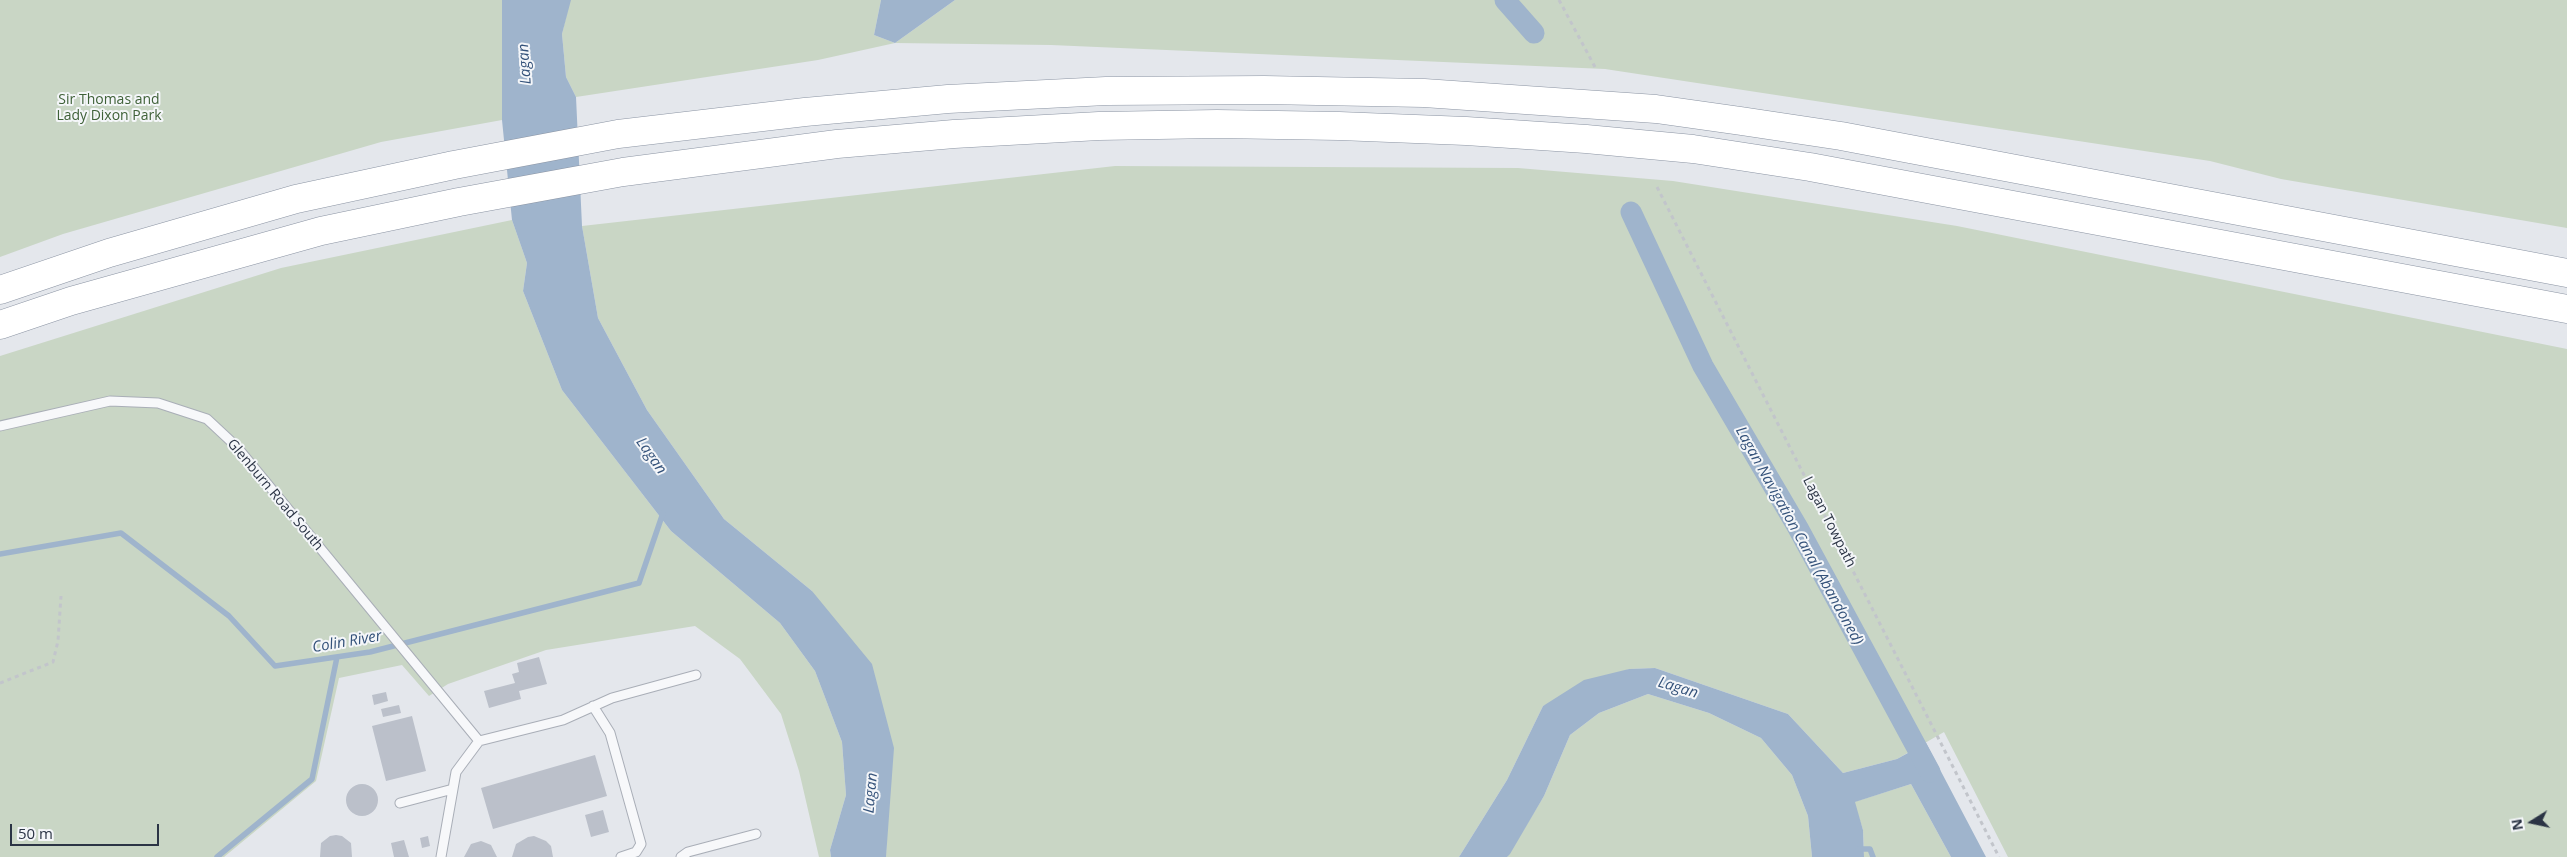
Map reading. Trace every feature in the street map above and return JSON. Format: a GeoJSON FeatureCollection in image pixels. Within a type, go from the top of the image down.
{"type":"FeatureCollection","features":[{"type":"Feature","properties":{"kind":"highway"},"geometry":{"type":"LineString","coordinates":[[0,290],[109,253],[296,199],[454,165],[618,134],[852,107],[948,99],[1106,91],[1264,90],[1415,93],[1656,109],[1842,136],[2567,273]]}},
{"type":"Feature","properties":{"kind":"highway"},"geometry":{"type":"LineString","coordinates":[[0,325],[71,301],[321,231],[458,202],[623,172],[836,144],[954,134],[1099,126],[1339,126],[1586,139],[1694,149],[1810,168],[2567,309]]}},
{"type":"Feature","properties":{"kind":"lane","name":"Glenburn Road South"},"geometry":{"type":"LineString","coordinates":[[0,426],[110,401],[158,403],[207,419],[237,447],[479,741]]}},
{"type":"Feature","properties":{"kind":"lane"},"geometry":{"type":"LineString","coordinates":[[441,857],[456,772],[479,741],[563,720],[612,698],[696,675]]}},
{"type":"Feature","properties":{"kind":"lane"},"geometry":{"type":"LineString","coordinates":[[593,706],[610,733],[640,844],[640,855],[621,857]]}},
{"type":"Feature","properties":{"kind":"lane"},"geometry":{"type":"LineString","coordinates":[[400,802],[453,789]]}},
{"type":"Feature","properties":{"kind":"lane"},"geometry":{"type":"LineString","coordinates":[[681,857],[688,852],[756,834]]}},
{"type":"Feature","properties":{"kind":"path"},"geometry":{"type":"LineString","coordinates":[[1559,0],[1595,67]]}},
{"type":"Feature","properties":{"kind":"path","name":"Lagan Towpath"},"geometry":{"type":"LineString","coordinates":[[1657,188],[1999,857]]}},
{"type":"Feature","properties":{"kind":"path"},"geometry":{"type":"LineString","coordinates":[[0,683],[53,662],[58,641],[61,596]]}},
{"type":"Feature","properties":{"kind":"green space","name":"Sir Thomas and Lady Dixon Park"},"geometry":{"type":"Polygon","coordinates":[[[0,0],[502,0],[502,120],[381,142],[63,234],[0,257],[0,0]]]}},
{"type":"Feature","properties":{"kind":"green space"},"geometry":{"type":"Polygon","coordinates":[[[570,0],[881,0],[874,35],[895,43],[818,60],[576,97],[566,77],[562,34],[570,0]]]}},
{"type":"Feature","properties":{"kind":"green space"},"geometry":{"type":"Polygon","coordinates":[[[955,0],[2567,0],[2567,228],[2281,179],[2210,161],[1605,69],[1051,45],[895,43],[955,0]]]}},
{"type":"Feature","properties":{"kind":"green space"},"geometry":{"type":"Polygon","coordinates":[[[1115,166],[1518,168],[1673,181],[1957,226],[2567,349],[2567,857],[2008,857],[1944,732],[1897,759],[1843,773],[1788,714],[1655,668],[1629,669],[1543,706],[1507,780],[1459,857],[886,857],[887,819],[812,591],[724,519],[647,410],[598,318],[582,226],[1115,166]]]}},
{"type":"Feature","properties":{"kind":"green space"},"geometry":{"type":"Polygon","coordinates":[[[512,220],[527,263],[523,291],[562,390],[671,531],[780,623],[815,671],[842,742],[846,795],[830,850],[831,857],[819,857],[799,771],[781,714],[740,659],[695,626],[546,650],[448,684],[429,696],[402,665],[339,678],[316,781],[224,857],[0,857],[0,356],[281,268],[512,220]]]}},
{"type":"Feature","properties":{"kind":"green space"},"geometry":{"type":"Polygon","coordinates":[[[1648,694],[1709,713],[1761,738],[1792,775],[1808,816],[1812,857],[1507,857],[1544,796],[1570,735],[1599,713],[1648,694]]]}},
{"type":"Feature","properties":{"kind":"green space"},"geometry":{"type":"Polygon","coordinates":[[[1911,784],[1951,857],[1864,857],[1863,830],[1854,802],[1911,784]]]}},
{"type":"Feature","properties":{"kind":"water","name":"Lagan"},"geometry":{"type":"Polygon","coordinates":[[[502,0],[571,0],[562,34],[566,77],[576,97],[582,226],[598,318],[647,410],[724,519],[812,591],[872,664],[894,748],[886,857],[831,857],[830,850],[846,795],[842,742],[815,671],[780,623],[671,531],[562,390],[523,291],[527,263],[512,220],[502,120],[502,0]]]}},
{"type":"Feature","properties":{"kind":"water"},"geometry":{"type":"Polygon","coordinates":[[[881,0],[955,0],[895,43],[874,35],[881,0]]]}},
{"type":"Feature","properties":{"kind":"water","name":"Lagan"},"geometry":{"type":"Polygon","coordinates":[[[1655,668],[1788,714],[1843,773],[1897,759],[1926,743],[1986,857],[1951,857],[1911,784],[1855,802],[1863,830],[1864,857],[1812,857],[1808,816],[1792,775],[1761,738],[1709,713],[1648,694],[1599,713],[1570,735],[1544,796],[1507,857],[1459,857],[1507,780],[1543,706],[1584,680],[1629,669],[1655,668]]]}},
{"type":"Feature","properties":{"kind":"building"},"geometry":{"type":"Polygon","coordinates":[[[539,657],[547,684],[519,691],[521,699],[489,708],[484,691],[515,683],[512,674],[519,672],[517,663],[539,657]]]}},
{"type":"Feature","properties":{"kind":"building"},"geometry":{"type":"Polygon","coordinates":[[[386,692],[388,701],[374,705],[372,695],[386,692]]]}},
{"type":"Feature","properties":{"kind":"building"},"geometry":{"type":"Polygon","coordinates":[[[399,705],[401,713],[383,717],[381,709],[399,705]]]}},
{"type":"Feature","properties":{"kind":"building"},"geometry":{"type":"Polygon","coordinates":[[[412,716],[426,771],[386,781],[372,726],[412,716]]]}},
{"type":"Feature","properties":{"kind":"building"},"geometry":{"type":"Polygon","coordinates":[[[595,755],[607,796],[493,829],[481,788],[595,755]]]}},
{"type":"Feature","properties":{"kind":"building"},"geometry":{"type":"Polygon","coordinates":[[[362,784],[368,785],[373,789],[377,794],[377,806],[373,811],[368,815],[362,816],[356,815],[351,811],[347,806],[346,800],[347,794],[351,789],[356,785],[362,784]]]}},
{"type":"Feature","properties":{"kind":"building"},"geometry":{"type":"Polygon","coordinates":[[[603,810],[609,832],[591,837],[585,815],[603,810]]]}},
{"type":"Feature","properties":{"kind":"building"},"geometry":{"type":"Polygon","coordinates":[[[330,836],[342,836],[351,843],[352,857],[320,857],[321,843],[330,836]]]}},
{"type":"Feature","properties":{"kind":"building"},"geometry":{"type":"Polygon","coordinates":[[[428,836],[430,846],[422,848],[420,838],[428,836]]]}},
{"type":"Feature","properties":{"kind":"building"},"geometry":{"type":"Polygon","coordinates":[[[534,836],[546,841],[551,846],[553,857],[512,857],[516,844],[528,837],[534,836]]]}},
{"type":"Feature","properties":{"kind":"building"},"geometry":{"type":"Polygon","coordinates":[[[404,840],[409,857],[394,857],[391,843],[404,840]]]}},
{"type":"Feature","properties":{"kind":"building"},"geometry":{"type":"Polygon","coordinates":[[[481,841],[491,845],[497,857],[464,857],[471,844],[481,841]]]}},
{"type":"Feature","properties":{"kind":"waterway","name":"Lagan Navigation Canal (Abandoned)"},"geometry":{"type":"LineString","coordinates":[[1505,0],[1534,33]]}},
{"type":"Feature","properties":{"kind":"waterway","name":"Lagan Navigation Canal (Abandoned)"},"geometry":{"type":"LineString","coordinates":[[1631,212],[1703,366],[1798,528],[1930,772]]}},
{"type":"Feature","properties":{"kind":"waterway","name":"Colin River"},"geometry":{"type":"LineString","coordinates":[[0,554],[121,533],[229,616],[275,666],[370,652],[639,583],[663,513]]}},
{"type":"Feature","properties":{"kind":"waterway"},"geometry":{"type":"LineString","coordinates":[[217,857],[312,779],[337,657]]}},
{"type":"Feature","properties":{"kind":"waterway"},"geometry":{"type":"LineString","coordinates":[[1858,849],[1870,849],[1873,857]]}}]}
